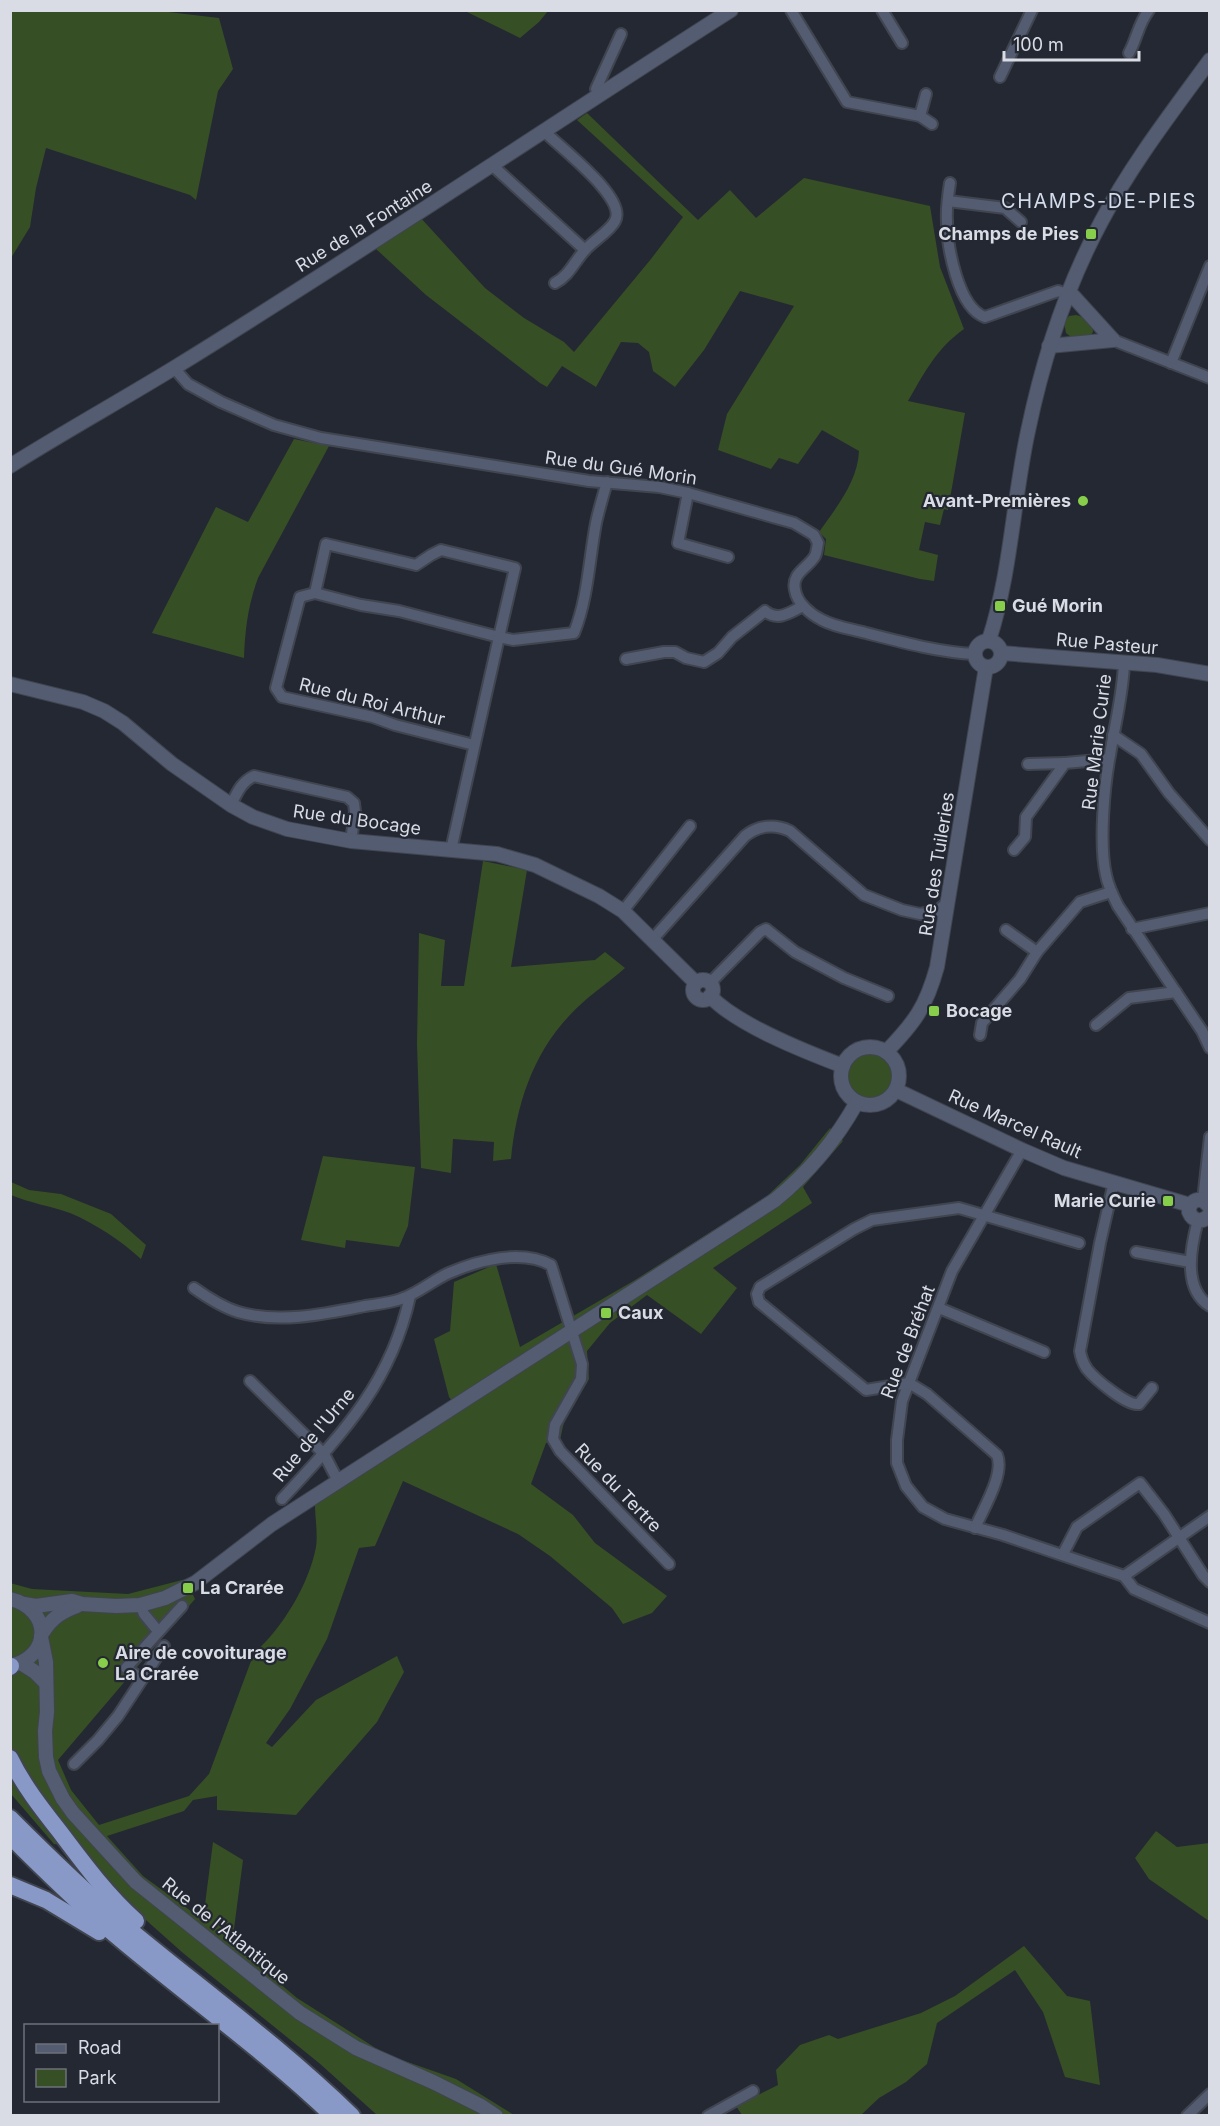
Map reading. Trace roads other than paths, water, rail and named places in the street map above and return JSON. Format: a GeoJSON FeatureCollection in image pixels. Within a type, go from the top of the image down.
{"type":"FeatureCollection","features":[{"type":"Feature","properties":{"kind":"highway"},"geometry":{"type":"LineString","coordinates":[[10,1758],[34,1799],[101,1886],[123,1910],[207,1983],[228,2009]]}},
{"type":"Feature","properties":{"kind":"highway"},"geometry":{"type":"LineString","coordinates":[[10,1818],[84,1890],[310,2077],[352,2115]]}},
{"type":"Feature","properties":{"kind":"highway"},"geometry":{"type":"LineString","coordinates":[[10,1836],[79,1903],[262,2053],[333,2115]]}},
{"type":"Feature","properties":{"kind":"highway"},"geometry":{"type":"LineString","coordinates":[[10,1885],[68,1912],[96,1930],[149,1973],[202,2005]]}},
{"type":"Feature","properties":{"kind":"street","name":"Rue de la Fontaine"},"geometry":{"type":"LineString","coordinates":[[10,466],[174,368],[493,166],[598,95],[731,10]]}},
{"type":"Feature","properties":{"kind":"street"},"geometry":{"type":"LineString","coordinates":[[791,10],[848,102],[920,116],[932,124]]}},
{"type":"Feature","properties":{"kind":"street"},"geometry":{"type":"LineString","coordinates":[[882,10],[902,43]]}},
{"type":"Feature","properties":{"kind":"street"},"geometry":{"type":"LineString","coordinates":[[1000,77],[1032,10]]}},
{"type":"Feature","properties":{"kind":"street"},"geometry":{"type":"LineString","coordinates":[[1129,53],[1136,41],[1142,19],[1149,10]]}},
{"type":"Feature","properties":{"kind":"street"},"geometry":{"type":"LineString","coordinates":[[598,95],[596,89],[621,34]]}},
{"type":"Feature","properties":{"kind":"street"},"geometry":{"type":"LineString","coordinates":[[989,640],[1012,533],[1027,432],[1049,346],[1068,294],[1100,222],[1115,197],[1209,60]]}},
{"type":"Feature","properties":{"kind":"street"},"geometry":{"type":"LineString","coordinates":[[920,116],[926,94]]}},
{"type":"Feature","properties":{"kind":"street"},"geometry":{"type":"LineString","coordinates":[[544,131],[612,198],[617,209],[615,221],[585,250],[564,278],[555,284]]}},
{"type":"Feature","properties":{"kind":"street"},"geometry":{"type":"LineString","coordinates":[[493,166],[585,250]]}},
{"type":"Feature","properties":{"kind":"street"},"geometry":{"type":"LineString","coordinates":[[950,183],[948,239],[965,301],[976,314],[985,317],[1058,291],[1073,296],[1113,340],[1209,378]]}},
{"type":"Feature","properties":{"kind":"street"},"geometry":{"type":"LineString","coordinates":[[948,201],[1005,208],[1021,222]]}},
{"type":"Feature","properties":{"kind":"street"},"geometry":{"type":"LineString","coordinates":[[1171,363],[1209,266]]}},
{"type":"Feature","properties":{"kind":"street"},"geometry":{"type":"LineString","coordinates":[[1049,346],[1113,340]]}},
{"type":"Feature","properties":{"kind":"street","name":"Rue du Gué Morin"},"geometry":{"type":"LineString","coordinates":[[174,368],[188,384],[221,402],[274,425],[321,438],[578,480],[659,487],[794,523],[814,535],[818,543],[816,554],[795,578],[794,588],[803,606]]}},
{"type":"Feature","properties":{"kind":"street"},"geometry":{"type":"LineString","coordinates":[[451,850],[474,745],[500,637],[515,568],[441,550],[416,565],[326,544],[315,593],[361,605],[399,611],[500,637],[513,640],[574,633],[585,596],[596,521],[607,482]]}},
{"type":"Feature","properties":{"kind":"street"},"geometry":{"type":"LineString","coordinates":[[688,493],[678,543],[728,557]]}},
{"type":"Feature","properties":{"kind":"street","name":"Rue du Roi Arthur"},"geometry":{"type":"LineString","coordinates":[[315,593],[300,597],[276,688],[282,697],[373,717],[395,725],[474,745]]}},
{"type":"Feature","properties":{"kind":"street"},"geometry":{"type":"LineString","coordinates":[[626,659],[675,652],[686,658],[704,662],[718,653],[732,637],[765,612],[769,615],[786,615],[803,606],[822,620],[837,626],[904,643],[975,654]]}},
{"type":"Feature","properties":{"kind":"street"},"geometry":{"type":"LineString","coordinates":[[989,640],[999,646],[1001,653],[996,664],[986,667],[977,662],[975,654],[981,642],[989,640]]}},
{"type":"Feature","properties":{"kind":"street","name":"Rue Pasteur"},"geometry":{"type":"LineString","coordinates":[[1001,653],[1157,665],[1209,674]]}},
{"type":"Feature","properties":{"kind":"street","name":"Rue Marie Curie"},"geometry":{"type":"LineString","coordinates":[[1124,663],[1109,759],[1103,832],[1105,874],[1110,892],[1132,929],[1202,1031],[1209,1048]]}},
{"type":"Feature","properties":{"kind":"street","name":"Rue des Tuileries"},"geometry":{"type":"LineString","coordinates":[[886,1052],[912,1025],[925,1004],[937,967],[986,667]]}},
{"type":"Feature","properties":{"kind":"street","name":"Rue du Bocage"},"geometry":{"type":"LineString","coordinates":[[10,684],[83,702],[104,711],[123,723],[172,764],[231,805],[253,817],[287,829],[351,841],[497,854],[535,865],[585,888],[623,911],[652,940],[742,1019],[843,1066]]}},
{"type":"Feature","properties":{"kind":"street"},"geometry":{"type":"LineString","coordinates":[[1113,735],[1141,754],[1169,793],[1209,840]]}},
{"type":"Feature","properties":{"kind":"street"},"geometry":{"type":"LineString","coordinates":[[1028,764],[1109,759]]}},
{"type":"Feature","properties":{"kind":"street"},"geometry":{"type":"LineString","coordinates":[[1014,849],[1025,837],[1026,818],[1065,763]]}},
{"type":"Feature","properties":{"kind":"street"},"geometry":{"type":"LineString","coordinates":[[231,805],[239,789],[247,779],[254,776],[347,797],[354,803],[355,812],[351,841]]}},
{"type":"Feature","properties":{"kind":"street"},"geometry":{"type":"LineString","coordinates":[[623,911],[690,826]]}},
{"type":"Feature","properties":{"kind":"street"},"geometry":{"type":"LineString","coordinates":[[652,940],[745,836],[764,826],[783,827],[790,831],[864,895],[902,910],[920,914],[943,933]]}},
{"type":"Feature","properties":{"kind":"street"},"geometry":{"type":"LineString","coordinates":[[980,1035],[982,1023],[1020,979],[1037,952],[1080,902],[1110,892]]}},
{"type":"Feature","properties":{"kind":"street"},"geometry":{"type":"LineString","coordinates":[[920,914],[937,911],[948,902]]}},
{"type":"Feature","properties":{"kind":"street"},"geometry":{"type":"LineString","coordinates":[[1132,929],[1209,913]]}},
{"type":"Feature","properties":{"kind":"street"},"geometry":{"type":"LineString","coordinates":[[706,987],[760,932],[766,929],[795,952],[844,978],[888,996]]}},
{"type":"Feature","properties":{"kind":"street"},"geometry":{"type":"LineString","coordinates":[[1006,930],[1037,952]]}},
{"type":"Feature","properties":{"kind":"street"},"geometry":{"type":"LineString","coordinates":[[1096,1025],[1129,998],[1176,992]]}},
{"type":"Feature","properties":{"kind":"street"},"geometry":{"type":"LineString","coordinates":[[866,1047],[886,1052],[894,1059],[898,1069],[899,1079],[896,1090],[889,1099],[879,1104],[868,1105],[857,1102],[843,1086],[841,1076],[848,1057],[856,1050],[866,1047]]}},
{"type":"Feature","properties":{"kind":"street","name":"Rue Marcel Rault"},"geometry":{"type":"LineString","coordinates":[[896,1090],[1064,1168],[1201,1204]]}},
{"type":"Feature","properties":{"kind":"street"},"geometry":{"type":"LineString","coordinates":[[10,1599],[36,1606],[72,1602],[116,1606],[140,1605],[165,1598],[195,1583],[241,1545],[338,1481],[776,1200],[807,1172],[857,1102]]}},
{"type":"Feature","properties":{"kind":"street"},"geometry":{"type":"LineString","coordinates":[[1209,1137],[1201,1204],[1190,1215],[1204,1217],[1190,1262],[1193,1282],[1202,1301],[1209,1306]]}},
{"type":"Feature","properties":{"kind":"street","name":"Rue de Bréhat"},"geometry":{"type":"LineString","coordinates":[[1022,1150],[952,1271],[902,1401],[897,1462],[906,1486],[923,1507],[945,1519],[1063,1554],[1124,1576],[1134,1589],[1209,1623]]}},
{"type":"Feature","properties":{"kind":"street"},"geometry":{"type":"LineString","coordinates":[[1114,1182],[1080,1351],[1088,1370],[1128,1402],[1139,1404],[1152,1388]]}},
{"type":"Feature","properties":{"kind":"street"},"geometry":{"type":"LineString","coordinates":[[975,1528],[999,1473],[997,1455],[927,1394],[909,1383],[866,1390],[759,1302],[757,1294],[760,1287],[872,1220],[959,1209],[1079,1243]]}},
{"type":"Feature","properties":{"kind":"street"},"geometry":{"type":"LineString","coordinates":[[1136,1252],[1190,1262]]}},
{"type":"Feature","properties":{"kind":"street"},"geometry":{"type":"LineString","coordinates":[[194,1288],[218,1304],[240,1312],[261,1316],[299,1317],[398,1300],[410,1296],[448,1273],[482,1262],[501,1258],[539,1259],[551,1266],[572,1329]]}},
{"type":"Feature","properties":{"kind":"street","name":"Rue de l'Urne"},"geometry":{"type":"LineString","coordinates":[[282,1499],[355,1418],[380,1379],[406,1317],[410,1296]]}},
{"type":"Feature","properties":{"kind":"street"},"geometry":{"type":"LineString","coordinates":[[939,1308],[1044,1352]]}},
{"type":"Feature","properties":{"kind":"street","name":"Rue du Tertre"},"geometry":{"type":"LineString","coordinates":[[572,1329],[582,1365],[581,1379],[555,1425],[553,1439],[560,1451],[669,1564]]}},
{"type":"Feature","properties":{"kind":"street"},"geometry":{"type":"LineString","coordinates":[[250,1381],[324,1454],[338,1481]]}},
{"type":"Feature","properties":{"kind":"street"},"geometry":{"type":"LineString","coordinates":[[1063,1554],[1077,1527],[1140,1483],[1164,1514],[1209,1582]]}},
{"type":"Feature","properties":{"kind":"street"},"geometry":{"type":"LineString","coordinates":[[1124,1576],[1209,1516]]}},
{"type":"Feature","properties":{"kind":"street"},"geometry":{"type":"LineString","coordinates":[[24,1604],[37,1616],[42,1635]]}},
{"type":"Feature","properties":{"kind":"street"},"geometry":{"type":"LineString","coordinates":[[13,1666],[32,1656],[50,1622],[61,1612],[82,1604]]}},
{"type":"Feature","properties":{"kind":"street"},"geometry":{"type":"LineString","coordinates":[[140,1605],[144,1614],[158,1631]]}},
{"type":"Feature","properties":{"kind":"street"},"geometry":{"type":"LineString","coordinates":[[142,1679],[126,1668],[182,1606]]}},
{"type":"Feature","properties":{"kind":"street","name":"Rue de l'Atlantique"},"geometry":{"type":"LineString","coordinates":[[42,1635],[46,1662],[46,1757],[54,1783],[73,1813],[136,1881],[300,2013],[356,2048],[433,2082],[495,2115]]}},
{"type":"Feature","properties":{"kind":"street"},"geometry":{"type":"LineString","coordinates":[[74,1764],[118,1716],[164,1646]]}},
{"type":"Feature","properties":{"kind":"street"},"geometry":{"type":"LineString","coordinates":[[13,1666],[35,1672],[46,1683]]}},
{"type":"Feature","properties":{"kind":"street"},"geometry":{"type":"LineString","coordinates":[[708,2115],[753,2091]]}},
{"type":"Feature","properties":{"kind":"street"},"geometry":{"type":"LineString","coordinates":[[1187,2115],[1209,2094]]}},
{"type":"Feature","properties":{"kind":"place","name":"Champs de Pies"},"geometry":{"type":"Point","coordinates":[1091,234]}},
{"type":"Feature","properties":{"kind":"place","name":"Avant-Premières"},"geometry":{"type":"Point","coordinates":[1083,501]}},
{"type":"Feature","properties":{"kind":"place","name":"Gué Morin"},"geometry":{"type":"Point","coordinates":[1000,606]}},
{"type":"Feature","properties":{"kind":"place","name":"Bocage"},"geometry":{"type":"Point","coordinates":[934,1011]}},
{"type":"Feature","properties":{"kind":"place","name":"Marie Curie"},"geometry":{"type":"Point","coordinates":[1168,1201]}},
{"type":"Feature","properties":{"kind":"place","name":"Caux"},"geometry":{"type":"Point","coordinates":[606,1313]}},
{"type":"Feature","properties":{"kind":"place","name":"La Crarée"},"geometry":{"type":"Point","coordinates":[188,1588]}},
{"type":"Feature","properties":{"kind":"place","name":"Aire de covoiturage La Crarée"},"geometry":{"type":"Point","coordinates":[103,1663]}},
{"type":"Feature","properties":{"kind":"district","name":"CHAMPS-DE-PIES"},"geometry":{"type":"Point","coordinates":[1099,201]}}]}
